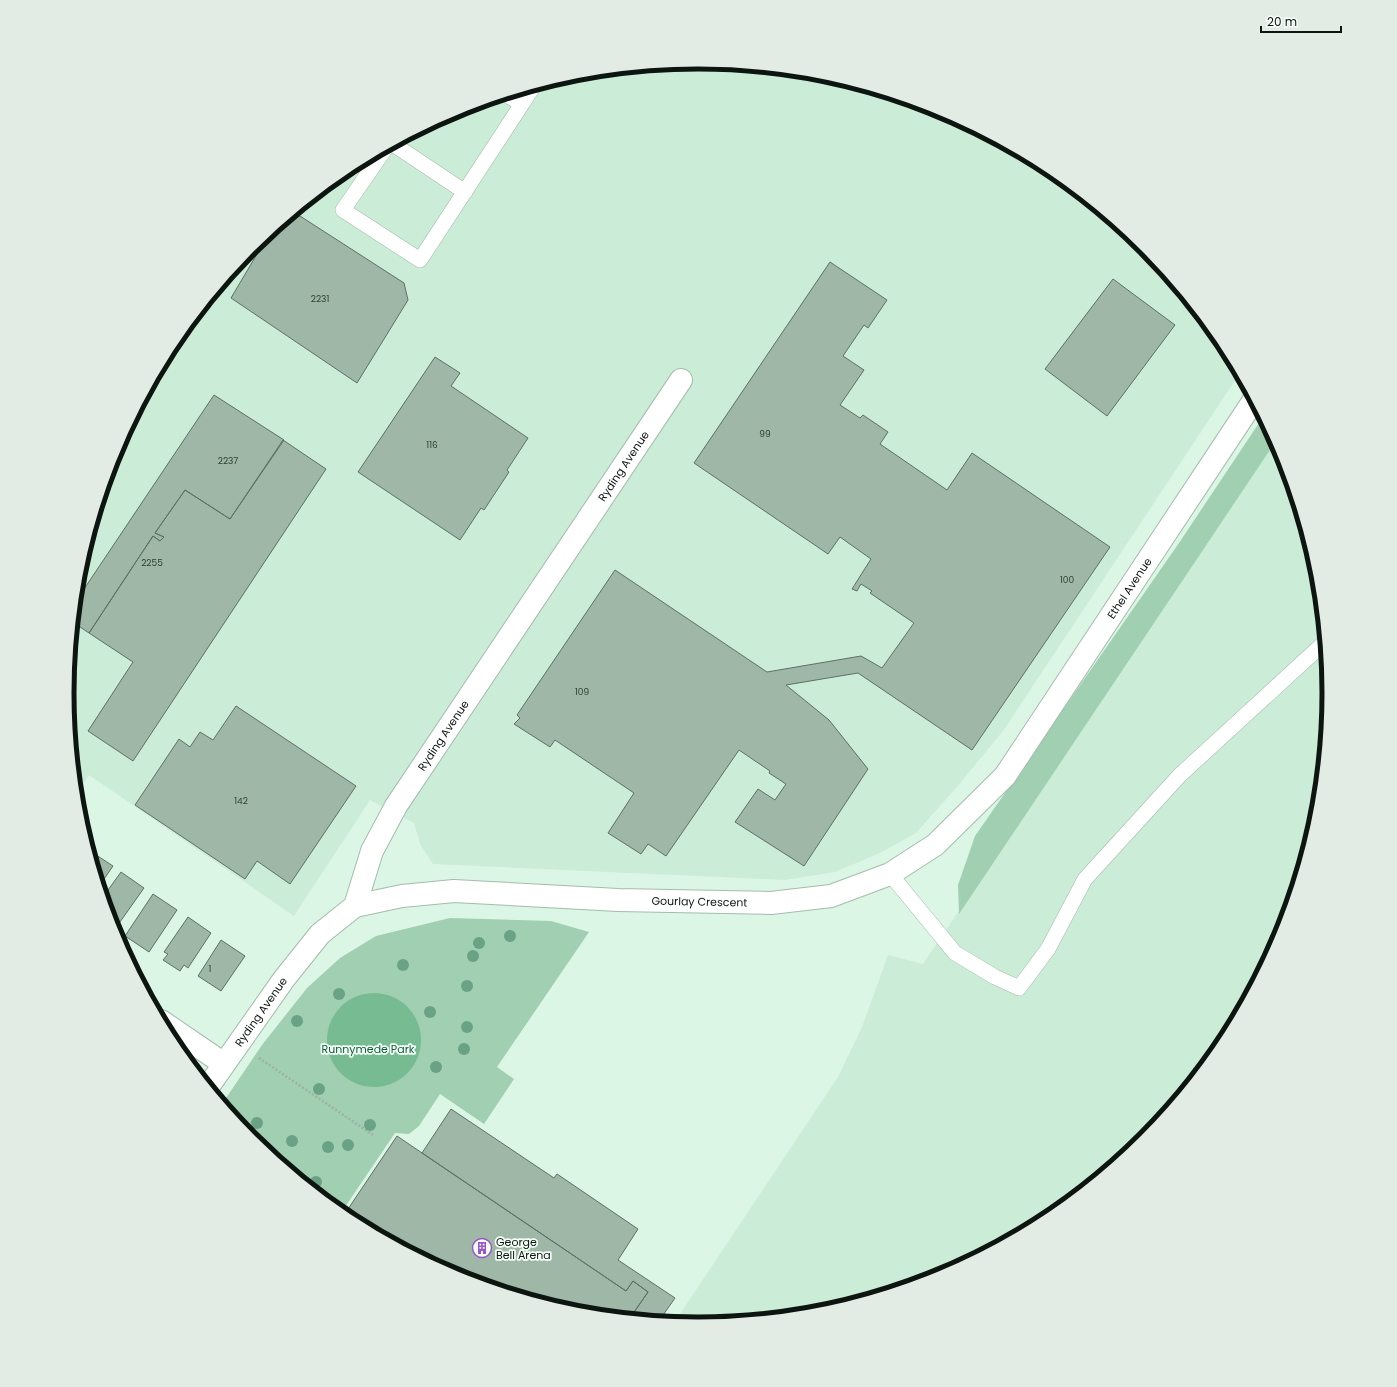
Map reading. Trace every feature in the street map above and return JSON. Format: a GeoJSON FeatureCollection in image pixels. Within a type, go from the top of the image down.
{"type":"FeatureCollection","features":[{"type":"Feature","properties":{"kind":"street","name":"Ryding Avenue"},"geometry":{"type":"LineString","coordinates":[[211,1083],[284,979],[320,934],[355,906],[372,851],[396,806],[681,380]]}},
{"type":"Feature","properties":{"kind":"street","name":"Ethel Avenue"},"geometry":{"type":"LineString","coordinates":[[1005,776],[1252,404]]}},
{"type":"Feature","properties":{"kind":"street","name":"Gourlay Crescent"},"geometry":{"type":"LineString","coordinates":[[355,906],[402,896],[454,891],[618,900],[771,903],[831,896],[890,874],[935,845],[1005,776]]}},
{"type":"Feature","properties":{"kind":"street"},"geometry":{"type":"LineString","coordinates":[[172,1028],[224,1064]]}},
{"type":"Feature","properties":{"kind":"lane"},"geometry":{"type":"LineString","coordinates":[[379,157],[343,210],[420,260],[530,92]]}},
{"type":"Feature","properties":{"kind":"lane"},"geometry":{"type":"LineString","coordinates":[[512,98],[522,104]]}},
{"type":"Feature","properties":{"kind":"lane"},"geometry":{"type":"LineString","coordinates":[[397,147],[465,192]]}},
{"type":"Feature","properties":{"kind":"lane"},"geometry":{"type":"LineString","coordinates":[[890,874],[955,953],[995,977],[1019,988],[1048,949],[1084,879],[1180,775],[1321,645]]}},
{"type":"Feature","properties":{"kind":"path"},"geometry":{"type":"LineString","coordinates":[[259,1058],[373,1135]]}},
{"type":"Feature","properties":{"kind":"shaded area"},"geometry":{"type":"Polygon","coordinates":[[[698,69],[739,70],[780,74],[860,90],[899,102],[975,133],[1045,174],[1079,198],[1140,252],[1168,282],[1194,313],[1237,378],[1003,731],[956,788],[916,833],[880,853],[835,872],[785,880],[433,864],[420,844],[414,823],[370,800],[294,916],[89,775],[81,787],[75,734],[74,694],[75,653],[79,612],[86,572],[95,532],[107,493],[138,417],[158,381],[179,347],[203,313],[229,282],[257,252],[318,198],[352,174],[422,133],[498,102],[537,90],[617,74],[658,70],[698,69]]]}},
{"type":"Feature","properties":{"kind":"shaded area"},"geometry":{"type":"Polygon","coordinates":[[[1272,447],[1290,493],[1302,532],[1311,572],[1318,612],[1322,653],[1322,734],[1318,775],[1311,815],[1302,855],[1290,894],[1259,970],[1218,1040],[1194,1074],[1168,1105],[1140,1135],[1110,1163],[1079,1189],[1045,1213],[975,1254],[899,1285],[860,1297],[820,1306],[780,1313],[739,1317],[678,1317],[838,1077],[862,1027],[888,955],[923,964],[1272,447]]]}},
{"type":"Feature","properties":{"kind":"shaded area"},"geometry":{"type":"Polygon","coordinates":[[[374,993],[392,997],[407,1007],[417,1022],[421,1040],[417,1058],[407,1073],[392,1083],[374,1087],[356,1083],[341,1073],[331,1058],[327,1040],[331,1022],[341,1007],[356,997],[374,993]]]}},
{"type":"Feature","properties":{"kind":"green space"},"geometry":{"type":"Polygon","coordinates":[[[1261,421],[1272,447],[959,914],[958,885],[975,836],[1179,543],[1261,421]]]}},
{"type":"Feature","properties":{"kind":"green space","name":"Runnymede Park"},"geometry":{"type":"Polygon","coordinates":[[[450,918],[551,921],[589,932],[497,1067],[514,1079],[484,1124],[440,1094],[419,1126],[409,1134],[395,1133],[345,1208],[318,1189],[287,1163],[257,1135],[225,1100],[262,1045],[307,988],[340,958],[376,936],[450,918]]]}},
{"type":"Feature","properties":{"kind":"building"},"geometry":{"type":"Polygon","coordinates":[[[296,216],[300,216],[404,283],[408,300],[357,383],[231,298],[260,250],[296,216]]]}},
{"type":"Feature","properties":{"kind":"building"},"geometry":{"type":"Polygon","coordinates":[[[830,262],[887,300],[868,328],[864,325],[843,356],[864,370],[840,405],[860,418],[863,415],[888,432],[880,444],[947,490],[972,453],[1110,547],[972,750],[858,673],[786,685],[829,720],[868,769],[804,866],[735,822],[758,789],[775,800],[786,784],[739,750],[666,856],[648,844],[641,854],[608,833],[634,793],[555,740],[550,747],[514,724],[520,718],[517,715],[615,570],[767,672],[861,656],[882,668],[914,623],[870,593],[872,591],[861,584],[857,591],[852,589],[871,559],[840,537],[828,554],[694,463],[830,262]]]}},
{"type":"Feature","properties":{"kind":"building"},"geometry":{"type":"Polygon","coordinates":[[[1113,279],[1175,325],[1107,416],[1045,369],[1113,279]]]}},
{"type":"Feature","properties":{"kind":"building"},"geometry":{"type":"Polygon","coordinates":[[[435,357],[460,373],[451,386],[528,438],[507,470],[509,472],[484,510],[481,508],[460,540],[358,472],[435,357]]]}},
{"type":"Feature","properties":{"kind":"building"},"geometry":{"type":"Polygon","coordinates":[[[214,395],[284,440],[230,519],[185,490],[155,533],[164,537],[160,541],[153,536],[89,633],[78,625],[83,591],[214,395]]]}},
{"type":"Feature","properties":{"kind":"building"},"geometry":{"type":"Polygon","coordinates":[[[283,440],[326,469],[133,761],[88,731],[133,662],[89,633],[153,536],[160,541],[164,537],[155,533],[185,490],[230,519],[283,440]]]}},
{"type":"Feature","properties":{"kind":"building"},"geometry":{"type":"Polygon","coordinates":[[[236,706],[356,786],[290,884],[257,861],[245,879],[135,805],[179,739],[190,747],[200,732],[213,740],[236,706]]]}},
{"type":"Feature","properties":{"kind":"building"},"geometry":{"type":"Polygon","coordinates":[[[95,854],[113,866],[103,881],[95,854]]]}},
{"type":"Feature","properties":{"kind":"building"},"geometry":{"type":"Polygon","coordinates":[[[121,872],[144,888],[119,924],[106,892],[121,872]]]}},
{"type":"Feature","properties":{"kind":"building"},"geometry":{"type":"Polygon","coordinates":[[[153,894],[177,910],[149,952],[125,936],[153,894]]]}},
{"type":"Feature","properties":{"kind":"building"},"geometry":{"type":"Polygon","coordinates":[[[188,917],[211,933],[188,968],[184,965],[180,971],[163,960],[168,954],[164,952],[188,917]]]}},
{"type":"Feature","properties":{"kind":"building"},"geometry":{"type":"Polygon","coordinates":[[[221,940],[245,956],[221,991],[198,976],[221,940]]]}},
{"type":"Feature","properties":{"kind":"building"},"geometry":{"type":"Polygon","coordinates":[[[451,1109],[554,1178],[557,1174],[638,1229],[618,1260],[675,1298],[662,1317],[632,1315],[648,1292],[633,1281],[626,1291],[422,1153],[451,1109]]]}},
{"type":"Feature","properties":{"kind":"building","name":"George Bell Arena"},"geometry":{"type":"Polygon","coordinates":[[[397,1136],[626,1291],[633,1281],[648,1292],[632,1315],[577,1306],[537,1297],[498,1285],[422,1254],[347,1210],[397,1136]]]}},
{"type":"Feature","properties":{"kind":"place","name":"George Bell Arena"},"geometry":{"type":"Point","coordinates":[482,1248]}}]}
